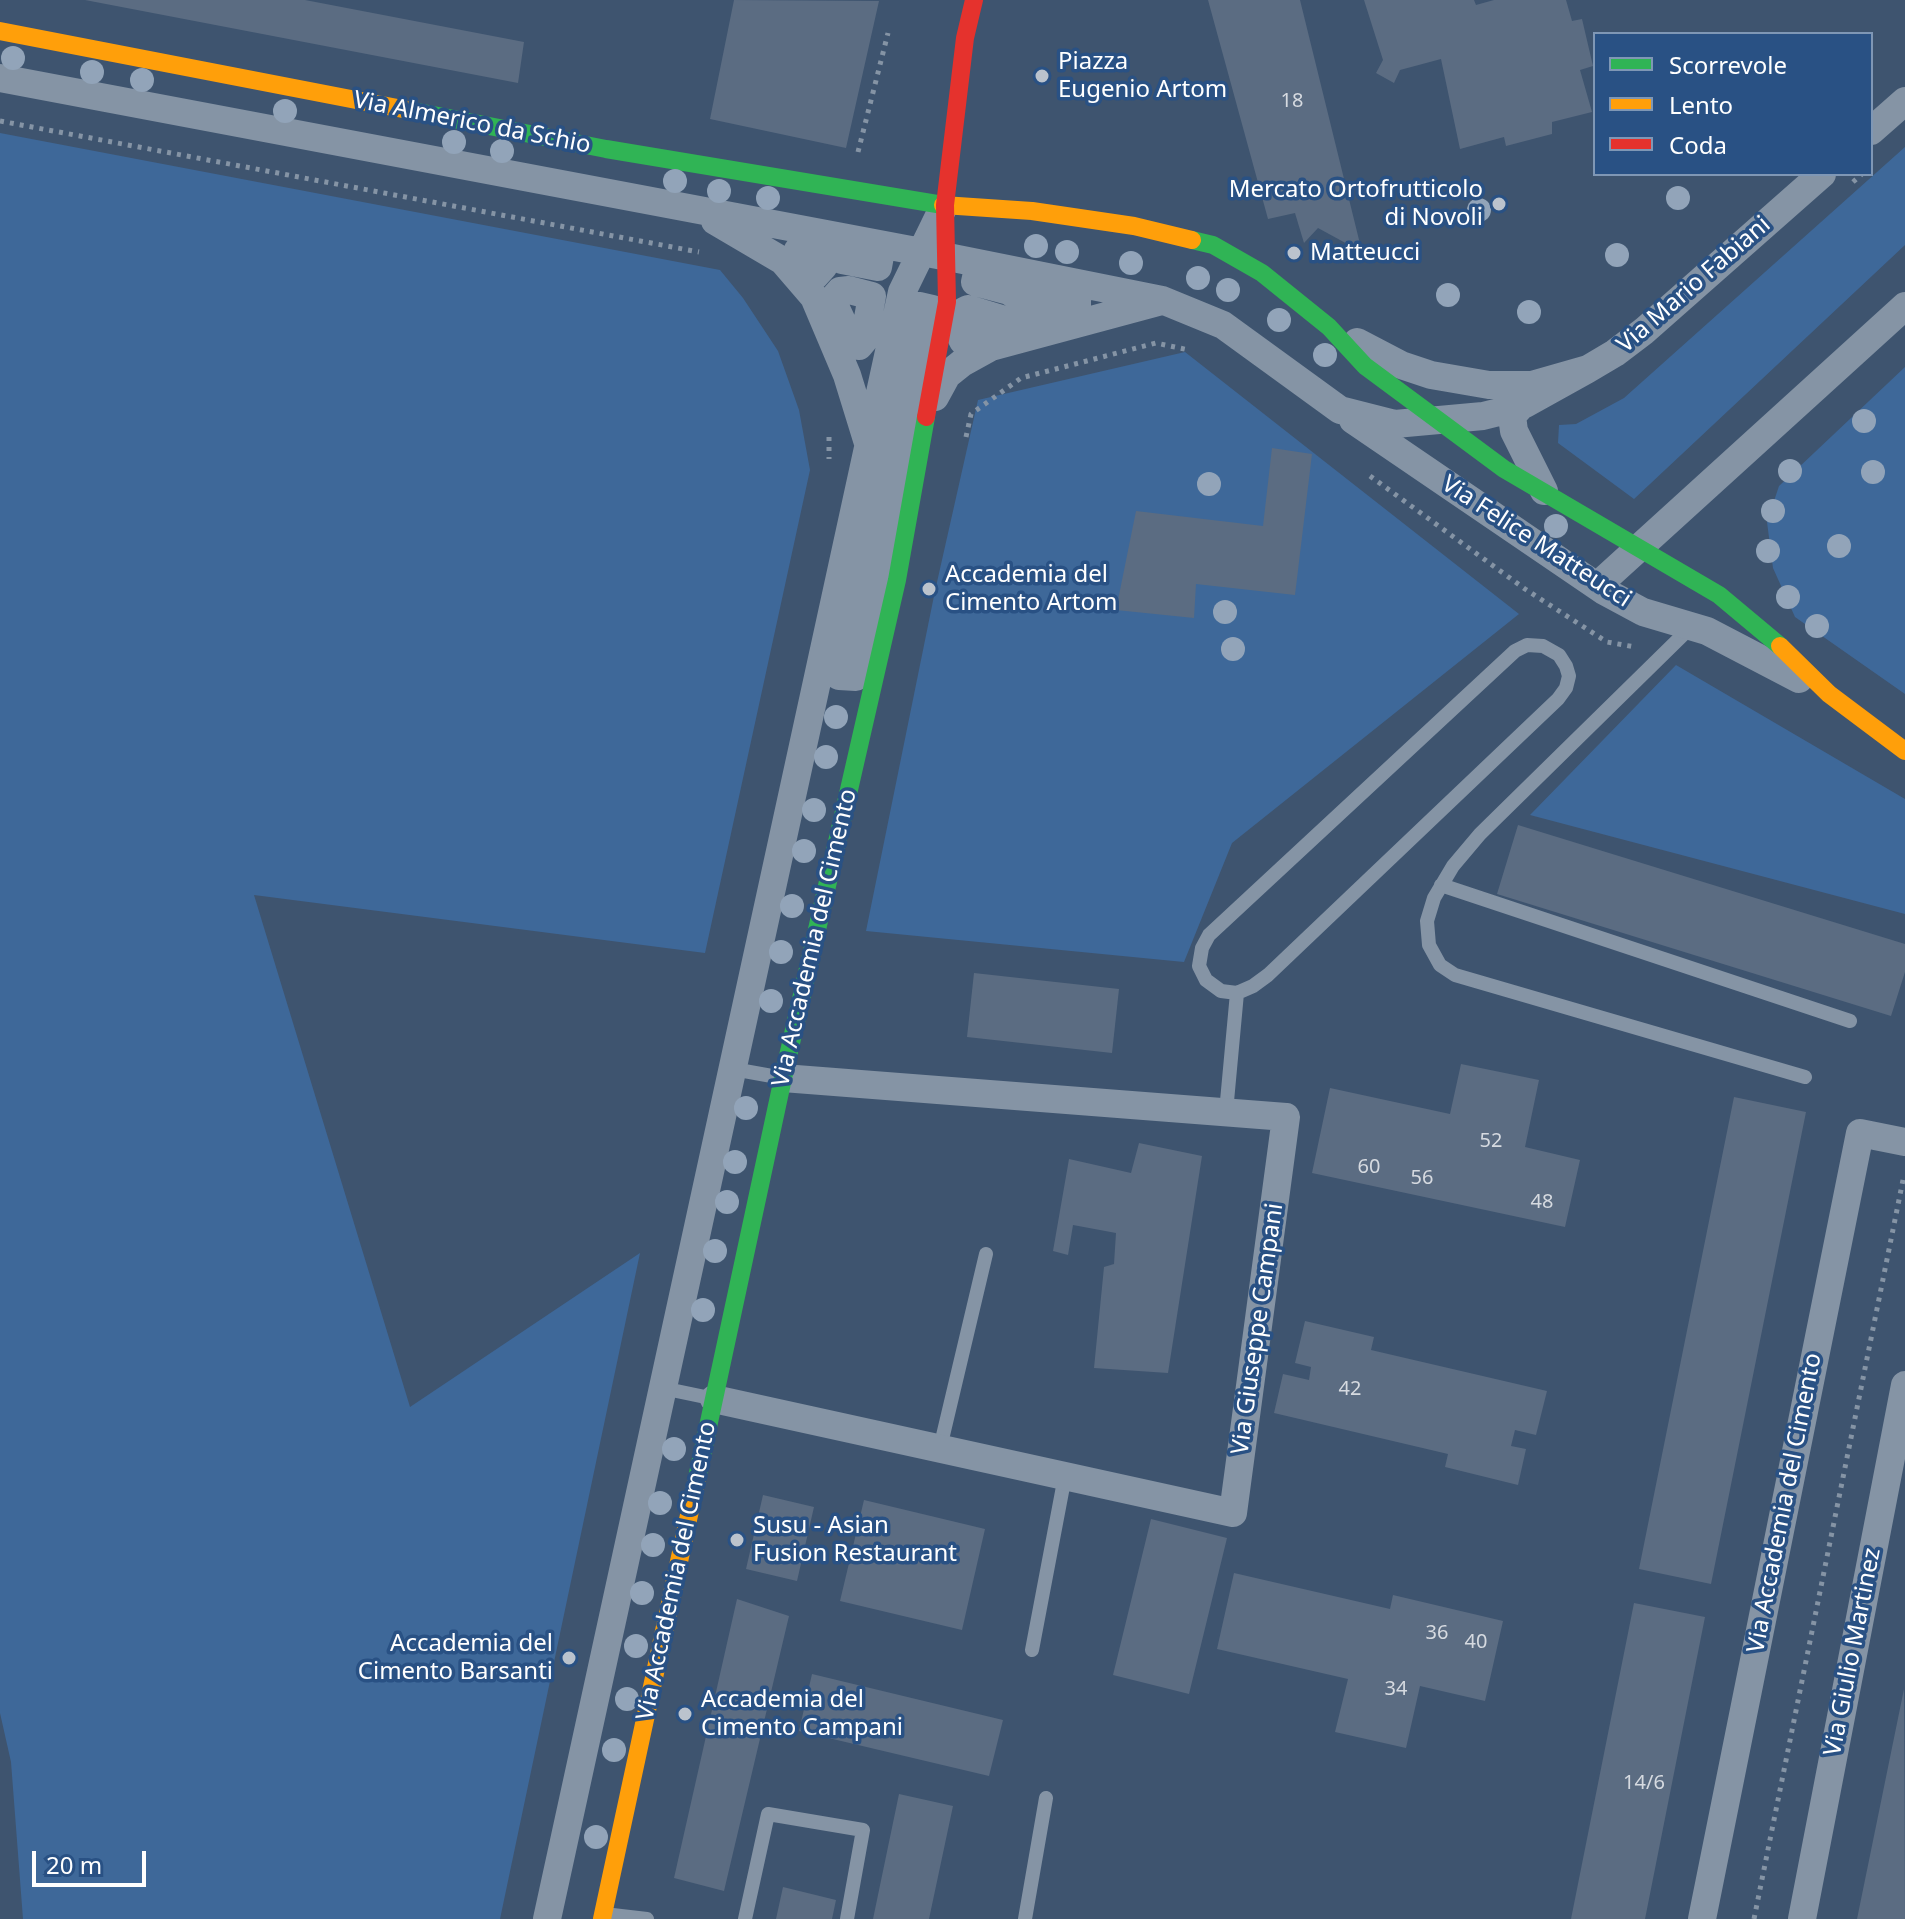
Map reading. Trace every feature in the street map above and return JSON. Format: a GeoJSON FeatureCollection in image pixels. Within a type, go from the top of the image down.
{"type":"FeatureCollection","features":[{"type":"Feature","properties":{"kind":"street"},"geometry":{"type":"LineString","coordinates":[[945,205],[965,38],[974,0]]}},
{"type":"Feature","properties":{"kind":"street","name":"Via Almerico da Schio"},"geometry":{"type":"LineString","coordinates":[[0,31],[591,146],[945,205]]}},
{"type":"Feature","properties":{"kind":"street","name":"Via Almerico da Schio"},"geometry":{"type":"LineString","coordinates":[[0,78],[935,254]]}},
{"type":"Feature","properties":{"kind":"street"},"geometry":{"type":"LineString","coordinates":[[1873,129],[1905,101]]}},
{"type":"Feature","properties":{"kind":"street","name":"Via Mario Fabiani"},"geometry":{"type":"LineString","coordinates":[[1329,327],[1401,365],[1431,375],[1489,385],[1532,385],[1588,369],[1644,331],[1820,176]]}},
{"type":"Feature","properties":{"kind":"street","name":"Via Accademia del Cimento"},"geometry":{"type":"LineString","coordinates":[[603,1916],[783,1078],[897,580],[947,302],[935,254],[945,205]]}},
{"type":"Feature","properties":{"kind":"street","name":"Via Felice Matteucci"},"geometry":{"type":"LineString","coordinates":[[945,205],[1032,211],[1134,226],[1204,242],[1228,251],[1262,273],[1329,327],[1365,366],[1504,469],[1719,595],[1746,616],[1829,694],[1905,751]]}},
{"type":"Feature","properties":{"kind":"street","name":"Via Accademia del Cimento"},"geometry":{"type":"LineString","coordinates":[[689,207],[783,261],[814,297],[847,375],[870,448]]}},
{"type":"Feature","properties":{"kind":"street","name":"Via Accademia del Cimento"},"geometry":{"type":"LineString","coordinates":[[547,1919],[902,292],[935,254]]}},
{"type":"Feature","properties":{"kind":"street","name":"Via Felice Matteucci"},"geometry":{"type":"LineString","coordinates":[[935,254],[1162,300],[1204,316],[1233,331],[1340,410],[1597,586],[1643,612],[1692,626],[1829,694]]}},
{"type":"Feature","properties":{"kind":"street"},"geometry":{"type":"LineString","coordinates":[[920,446],[937,393],[947,375],[962,363],[991,347],[1016,339],[1162,300]]}},
{"type":"Feature","properties":{"kind":"street"},"geometry":{"type":"LineString","coordinates":[[919,306],[932,309],[856,677],[839,676],[919,306]]}},
{"type":"Feature","properties":{"kind":"street"},"geometry":{"type":"LineString","coordinates":[[1597,586],[1905,306]]}},
{"type":"Feature","properties":{"kind":"street","name":"Via Felice Matteucci"},"geometry":{"type":"LineString","coordinates":[[1340,410],[1395,424],[1483,416],[1521,406],[1588,369]]}},
{"type":"Feature","properties":{"kind":"street","name":"Via Felice Matteucci"},"geometry":{"type":"LineString","coordinates":[[1521,406],[1512,416],[1514,431],[1544,491]]}},
{"type":"Feature","properties":{"kind":"street","name":"Via Giuseppe Campani"},"geometry":{"type":"LineString","coordinates":[[714,1399],[1233,1513],[1286,1117],[783,1078]]}},
{"type":"Feature","properties":{"kind":"street","name":"Via Accademia del Cimento"},"geometry":{"type":"LineString","coordinates":[[1702,1919],[1860,1133],[1905,1142]]}},
{"type":"Feature","properties":{"kind":"street","name":"Via Giulio Martinez"},"geometry":{"type":"LineString","coordinates":[[1802,1919],[1905,1385]]}},
{"type":"Feature","properties":{"kind":"lane"},"geometry":{"type":"LineString","coordinates":[[1692,626],[1480,834],[1434,898],[1427,921],[1429,945],[1440,965],[1455,975],[1805,1077]]}},
{"type":"Feature","properties":{"kind":"lane"},"geometry":{"type":"LineString","coordinates":[[1527,645],[1543,646],[1559,655],[1569,676],[1566,688],[1558,699],[1268,975],[1237,993],[1221,991],[1206,980],[1199,966],[1202,948],[1209,935],[1515,651],[1527,645]]}},
{"type":"Feature","properties":{"kind":"lane"},"geometry":{"type":"LineString","coordinates":[[1441,885],[1850,1021]]}},
{"type":"Feature","properties":{"kind":"lane"},"geometry":{"type":"LineString","coordinates":[[1226,1112],[1237,993]]}},
{"type":"Feature","properties":{"kind":"lane"},"geometry":{"type":"LineString","coordinates":[[733,1069],[783,1078]]}},
{"type":"Feature","properties":{"kind":"lane"},"geometry":{"type":"LineString","coordinates":[[940,1448],[986,1254]]}},
{"type":"Feature","properties":{"kind":"lane"},"geometry":{"type":"LineString","coordinates":[[662,1388],[714,1399]]}},
{"type":"Feature","properties":{"kind":"lane"},"geometry":{"type":"LineString","coordinates":[[1032,1650],[1065,1476]]}},
{"type":"Feature","properties":{"kind":"lane"},"geometry":{"type":"LineString","coordinates":[[1025,1919],[1046,1798]]}},
{"type":"Feature","properties":{"kind":"lane"},"geometry":{"type":"LineString","coordinates":[[745,1919],[768,1814],[863,1830],[847,1919]]}},
{"type":"Feature","properties":{"kind":"lane"},"geometry":{"type":"LineString","coordinates":[[603,1916],[647,1919]]}},
{"type":"Feature","properties":{"kind":"path"},"geometry":{"type":"LineString","coordinates":[[858,153],[888,33]]}},
{"type":"Feature","properties":{"kind":"path"},"geometry":{"type":"LineString","coordinates":[[0,121],[713,255]]}},
{"type":"Feature","properties":{"kind":"path"},"geometry":{"type":"LineString","coordinates":[[964,443],[971,414],[1021,378],[1156,343],[1201,352]]}},
{"type":"Feature","properties":{"kind":"path"},"geometry":{"type":"LineString","coordinates":[[827,471],[830,458],[828,429]]}},
{"type":"Feature","properties":{"kind":"path"},"geometry":{"type":"LineString","coordinates":[[1358,467],[1525,589],[1607,642],[1665,652]]}},
{"type":"Feature","properties":{"kind":"path"},"geometry":{"type":"LineString","coordinates":[[1754,1919],[1905,1170]]}},
{"type":"Feature","properties":{"kind":"shaded area"},"geometry":{"type":"Polygon","coordinates":[[[0,133],[720,270],[778,351],[799,410],[810,470],[705,953],[254,895],[410,1407],[640,1253],[500,1919],[23,1919],[11,1762],[0,1713],[0,133]]]}},
{"type":"Feature","properties":{"kind":"shaded area"},"geometry":{"type":"Polygon","coordinates":[[[1905,147],[1905,245],[1634,499],[1558,443],[1559,425],[1576,424],[1624,398],[1905,147]]]}},
{"type":"Feature","properties":{"kind":"shaded area"},"geometry":{"type":"Polygon","coordinates":[[[1185,352],[1519,614],[1232,843],[1184,962],[866,931],[935,591],[978,400],[1185,352]]]}},
{"type":"Feature","properties":{"kind":"shaded area"},"geometry":{"type":"Polygon","coordinates":[[[1905,367],[1905,694],[1795,617],[1773,568],[1767,522],[1779,486],[1905,367]]]}},
{"type":"Feature","properties":{"kind":"shaded area"},"geometry":{"type":"Polygon","coordinates":[[[1676,665],[1905,799],[1905,914],[1530,815],[1676,665]]]}},
{"type":"Feature","properties":{"kind":"building"},"geometry":{"type":"Polygon","coordinates":[[[85,0],[305,0],[524,42],[518,83],[85,0]]]}},
{"type":"Feature","properties":{"kind":"building"},"geometry":{"type":"Polygon","coordinates":[[[734,0],[879,1],[846,148],[710,119],[734,0]]]}},
{"type":"Feature","properties":{"kind":"building"},"geometry":{"type":"Polygon","coordinates":[[[1208,0],[1300,0],[1362,252],[1318,228],[1304,243],[1295,213],[1268,219],[1208,0]]]}},
{"type":"Feature","properties":{"kind":"building"},"geometry":{"type":"Polygon","coordinates":[[[1364,0],[1474,0],[1476,5],[1494,0],[1566,0],[1572,21],[1582,19],[1593,66],[1580,70],[1592,112],[1552,122],[1552,134],[1506,146],[1504,137],[1460,149],[1441,59],[1400,70],[1394,83],[1376,73],[1383,60],[1364,0]]]}},
{"type":"Feature","properties":{"kind":"building"},"geometry":{"type":"Polygon","coordinates":[[[1272,448],[1312,454],[1295,595],[1196,584],[1194,618],[1116,610],[1136,511],[1263,526],[1272,448]]]}},
{"type":"Feature","properties":{"kind":"building"},"geometry":{"type":"Polygon","coordinates":[[[1518,825],[1905,944],[1905,972],[1891,1016],[1497,894],[1518,825]]]}},
{"type":"Feature","properties":{"kind":"building"},"geometry":{"type":"Polygon","coordinates":[[[974,973],[1119,989],[1112,1053],[967,1037],[974,973]]]}},
{"type":"Feature","properties":{"kind":"building"},"geometry":{"type":"Polygon","coordinates":[[[1461,1064],[1539,1080],[1525,1147],[1580,1160],[1565,1227],[1312,1173],[1330,1088],[1450,1114],[1461,1064]]]}},
{"type":"Feature","properties":{"kind":"building"},"geometry":{"type":"Polygon","coordinates":[[[1734,1097],[1806,1112],[1711,1584],[1639,1569],[1734,1097]]]}},
{"type":"Feature","properties":{"kind":"building"},"geometry":{"type":"Polygon","coordinates":[[[1139,1143],[1202,1156],[1168,1373],[1094,1368],[1104,1267],[1114,1264],[1116,1233],[1073,1225],[1068,1255],[1053,1251],[1069,1159],[1131,1173],[1139,1143]]]}},
{"type":"Feature","properties":{"kind":"building"},"geometry":{"type":"Polygon","coordinates":[[[1305,1321],[1374,1337],[1371,1350],[1547,1391],[1536,1435],[1515,1430],[1511,1446],[1526,1449],[1518,1485],[1445,1467],[1448,1454],[1274,1413],[1283,1374],[1309,1380],[1311,1367],[1295,1363],[1305,1321]]]}},
{"type":"Feature","properties":{"kind":"building"},"geometry":{"type":"Polygon","coordinates":[[[763,1495],[814,1507],[797,1581],[746,1569],[763,1495]]]}},
{"type":"Feature","properties":{"kind":"building"},"geometry":{"type":"Polygon","coordinates":[[[864,1500],[985,1529],[962,1630],[840,1601],[864,1500]]]}},
{"type":"Feature","properties":{"kind":"building"},"geometry":{"type":"Polygon","coordinates":[[[1151,1519],[1227,1538],[1189,1694],[1113,1675],[1151,1519]]]}},
{"type":"Feature","properties":{"kind":"building"},"geometry":{"type":"Polygon","coordinates":[[[1234,1573],[1390,1609],[1393,1595],[1503,1621],[1485,1701],[1420,1686],[1406,1748],[1335,1732],[1348,1679],[1217,1649],[1234,1573]]]}},
{"type":"Feature","properties":{"kind":"building"},"geometry":{"type":"Polygon","coordinates":[[[737,1599],[789,1616],[724,1891],[674,1878],[737,1599]]]}},
{"type":"Feature","properties":{"kind":"building"},"geometry":{"type":"Polygon","coordinates":[[[1634,1603],[1705,1617],[1645,1919],[1571,1919],[1634,1603]]]}},
{"type":"Feature","properties":{"kind":"building"},"geometry":{"type":"Polygon","coordinates":[[[812,1674],[1003,1720],[989,1776],[799,1731],[812,1674]]]}},
{"type":"Feature","properties":{"kind":"building"},"geometry":{"type":"Polygon","coordinates":[[[1904,1689],[1905,1919],[1857,1919],[1904,1689]]]}},
{"type":"Feature","properties":{"kind":"building"},"geometry":{"type":"Polygon","coordinates":[[[899,1794],[953,1806],[929,1919],[873,1919],[899,1794]]]}},
{"type":"Feature","properties":{"kind":"building"},"geometry":{"type":"Polygon","coordinates":[[[783,1887],[836,1900],[832,1919],[776,1919],[783,1887]]]}},
{"type":"Feature","properties":{"kind":"traffic: fast"},"geometry":{"type":"LineString","coordinates":[[413,111],[606,149],[943,205]]}},
{"type":"Feature","properties":{"kind":"traffic: fast"},"geometry":{"type":"LineString","coordinates":[[1192,240],[1213,245],[1262,273],[1329,327],[1365,366],[1504,469],[1719,595],[1780,646]]}},
{"type":"Feature","properties":{"kind":"traffic: fast"},"geometry":{"type":"LineString","coordinates":[[697,1478],[783,1078],[897,580],[926,417]]}},
{"type":"Feature","properties":{"kind":"traffic: slow"},"geometry":{"type":"LineString","coordinates":[[0,31],[413,111]]}},
{"type":"Feature","properties":{"kind":"traffic: slow"},"geometry":{"type":"LineString","coordinates":[[943,205],[1032,211],[1134,226],[1192,240]]}},
{"type":"Feature","properties":{"kind":"traffic: slow"},"geometry":{"type":"LineString","coordinates":[[1780,646],[1829,694],[1905,751]]}},
{"type":"Feature","properties":{"kind":"traffic: slow"},"geometry":{"type":"LineString","coordinates":[[602,1919],[697,1478]]}},
{"type":"Feature","properties":{"kind":"traffic: jam"},"geometry":{"type":"LineString","coordinates":[[926,417],[947,302],[945,205],[965,38],[974,0]]}},
{"type":"Feature","properties":{"kind":"place","name":"Piazza Eugenio Artom"},"geometry":{"type":"Point","coordinates":[1042,76]}},
{"type":"Feature","properties":{"kind":"place","name":"Mercato Ortofrutticolo di Novoli"},"geometry":{"type":"Point","coordinates":[1499,204]}},
{"type":"Feature","properties":{"kind":"place","name":"Matteucci"},"geometry":{"type":"Point","coordinates":[1294,253]}},
{"type":"Feature","properties":{"kind":"place","name":"Accademia del Cimento Artom"},"geometry":{"type":"Point","coordinates":[929,589]}},
{"type":"Feature","properties":{"kind":"place","name":"Susu - Asian Fusion Restaurant"},"geometry":{"type":"Point","coordinates":[737,1540]}},
{"type":"Feature","properties":{"kind":"place","name":"Accademia del Cimento Barsanti"},"geometry":{"type":"Point","coordinates":[569,1658]}},
{"type":"Feature","properties":{"kind":"place","name":"Accademia del Cimento Campani"},"geometry":{"type":"Point","coordinates":[685,1714]}}]}
